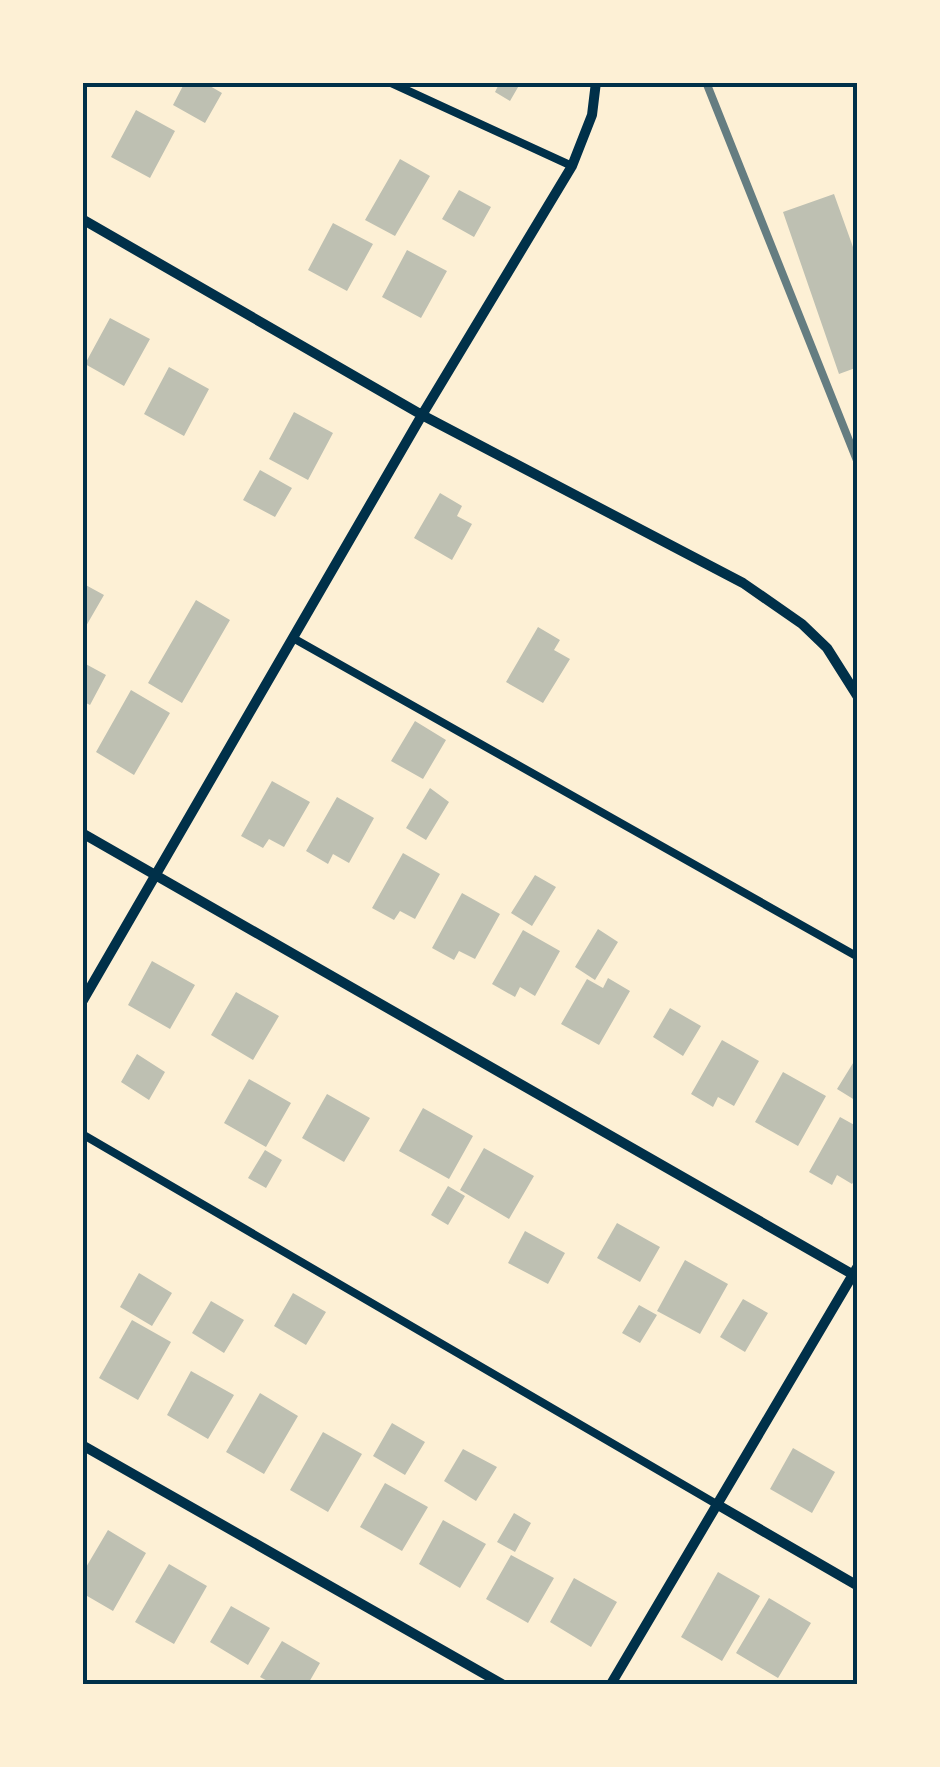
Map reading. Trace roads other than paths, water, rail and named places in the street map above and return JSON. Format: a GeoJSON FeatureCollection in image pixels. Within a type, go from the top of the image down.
{"type":"FeatureCollection","features":[{"type":"Feature","properties":{"kind":"street"},"geometry":{"type":"LineString","coordinates":[[82,1002],[422,415],[572,166],[592,115],[596,82]]}},
{"type":"Feature","properties":{"kind":"street"},"geometry":{"type":"LineString","coordinates":[[82,220],[422,415],[743,583],[802,624],[827,648],[858,697]]}},
{"type":"Feature","properties":{"kind":"street"},"geometry":{"type":"LineString","coordinates":[[82,833],[855,1270],[611,1684]]}},
{"type":"Feature","properties":{"kind":"street"},"geometry":{"type":"LineString","coordinates":[[82,1446],[502,1684]]}},
{"type":"Feature","properties":{"kind":"street"},"geometry":{"type":"LineString","coordinates":[[718,1505],[858,1586]]}},
{"type":"Feature","properties":{"kind":"lane"},"geometry":{"type":"LineString","coordinates":[[389,82],[572,166]]}},
{"type":"Feature","properties":{"kind":"lane"},"geometry":{"type":"LineString","coordinates":[[294,638],[858,957]]}},
{"type":"Feature","properties":{"kind":"lane"},"geometry":{"type":"LineString","coordinates":[[82,1134],[718,1505]]}},
{"type":"Feature","properties":{"kind":"railway"},"geometry":{"type":"LineString","coordinates":[[706,82],[858,463]]}}]}
